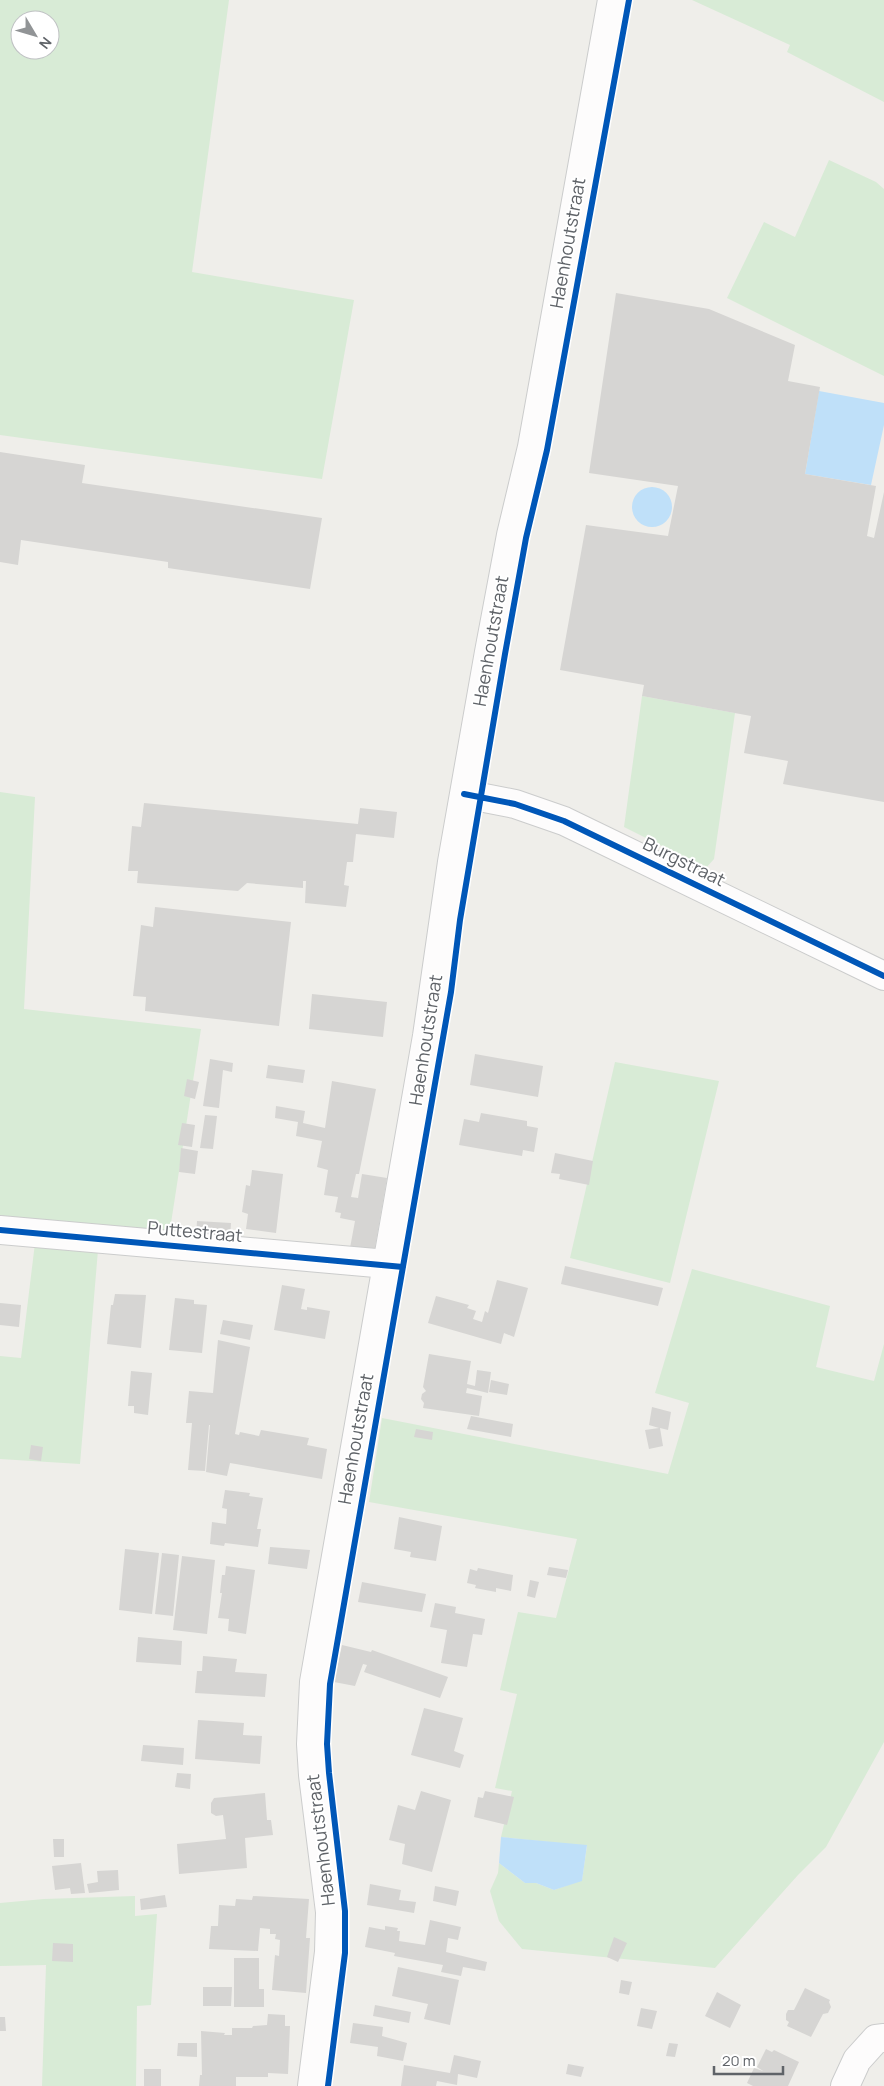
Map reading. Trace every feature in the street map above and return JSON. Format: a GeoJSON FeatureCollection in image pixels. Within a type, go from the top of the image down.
{"type":"FeatureCollection","features":[{"type":"Feature","properties":{"kind":"street","name":"Haenhoutstraat"},"geometry":{"type":"LineString","coordinates":[[312,2086],[329,1952],[330,1912],[313,1775],[311,1744],[314,1682],[430,1018],[452,862],[464,794],[511,535],[534,437],[612,0]]}},
{"type":"Feature","properties":{"kind":"street","name":"Burgstraat"},"geometry":{"type":"LineString","coordinates":[[464,794],[515,804],[564,821],[884,976]]}},
{"type":"Feature","properties":{"kind":"street","name":"Puttestraat"},"geometry":{"type":"LineString","coordinates":[[0,1230],[387,1264]]}},
{"type":"Feature","properties":{"kind":"street"},"geometry":{"type":"LineString","coordinates":[[845,2086],[858,2060],[876,2039],[884,2038]]}},
{"type":"Feature","properties":{"kind":"green space"},"geometry":{"type":"Polygon","coordinates":[[[0,0],[229,0],[192,272],[354,300],[322,479],[0,435],[0,0]]]}},
{"type":"Feature","properties":{"kind":"green space"},"geometry":{"type":"Polygon","coordinates":[[[692,0],[884,0],[884,102],[787,52],[790,45],[692,0]]]}},
{"type":"Feature","properties":{"kind":"green space"},"geometry":{"type":"Polygon","coordinates":[[[829,160],[876,182],[884,189],[884,376],[727,298],[764,222],[795,237],[829,160]]]}},
{"type":"Feature","properties":{"kind":"green space"},"geometry":{"type":"Polygon","coordinates":[[[642,696],[735,713],[714,859],[706,868],[624,827],[642,696]]]}},
{"type":"Feature","properties":{"kind":"green space"},"geometry":{"type":"Polygon","coordinates":[[[0,792],[35,797],[24,1009],[201,1029],[169,1236],[0,1217],[0,792]]]}},
{"type":"Feature","properties":{"kind":"green space"},"geometry":{"type":"Polygon","coordinates":[[[615,1062],[719,1081],[670,1283],[570,1258],[615,1062]]]}},
{"type":"Feature","properties":{"kind":"green space"},"geometry":{"type":"Polygon","coordinates":[[[35,1243],[98,1250],[80,1464],[0,1459],[0,1356],[21,1358],[35,1243]]]}},
{"type":"Feature","properties":{"kind":"green space"},"geometry":{"type":"Polygon","coordinates":[[[692,1269],[830,1306],[816,1367],[874,1381],[884,1344],[884,1742],[826,1847],[798,1875],[715,1968],[522,1949],[499,1921],[490,1891],[498,1873],[499,1863],[525,1883],[536,1883],[554,1890],[582,1880],[587,1846],[501,1837],[512,1791],[495,1788],[517,1694],[500,1690],[518,1612],[556,1618],[577,1539],[369,1502],[382,1418],[668,1474],[689,1403],[655,1393],[692,1269]]]}},
{"type":"Feature","properties":{"kind":"green space"},"geometry":{"type":"Polygon","coordinates":[[[135,1896],[135,1916],[157,1914],[151,2005],[137,2006],[136,2086],[42,2086],[46,1965],[0,1966],[0,1903],[44,1899],[135,1896]]]}},
{"type":"Feature","properties":{"kind":"water"},"geometry":{"type":"Polygon","coordinates":[[[819,391],[884,403],[884,425],[871,485],[805,474],[819,391]]]}},
{"type":"Feature","properties":{"kind":"water"},"geometry":{"type":"Polygon","coordinates":[[[648,487],[656,487],[663,490],[669,496],[672,507],[669,518],[663,524],[656,527],[648,527],[641,524],[635,518],[632,511],[632,503],[635,496],[641,490],[648,487]]]}},
{"type":"Feature","properties":{"kind":"water"},"geometry":{"type":"Polygon","coordinates":[[[501,1837],[587,1845],[582,1881],[554,1890],[536,1883],[525,1883],[499,1863],[501,1837]]]}},
{"type":"Feature","properties":{"kind":"building"},"geometry":{"type":"Polygon","coordinates":[[[616,293],[709,309],[795,345],[788,381],[820,387],[805,474],[876,486],[867,536],[874,538],[884,492],[884,802],[783,784],[788,761],[744,753],[751,716],[642,696],[644,685],[560,670],[586,525],[668,536],[678,486],[589,473],[616,293]]]}},
{"type":"Feature","properties":{"kind":"building"},"geometry":{"type":"Polygon","coordinates":[[[0,452],[85,465],[82,483],[322,518],[310,589],[168,568],[168,562],[21,540],[18,565],[0,562],[0,452]]]}},
{"type":"Feature","properties":{"kind":"building"},"geometry":{"type":"Polygon","coordinates":[[[144,803],[358,824],[360,808],[397,812],[394,838],[356,834],[353,862],[347,862],[344,885],[349,886],[346,907],[305,903],[306,881],[303,881],[303,888],[247,883],[238,891],[137,883],[138,871],[128,871],[132,826],[141,827],[144,803]]]}},
{"type":"Feature","properties":{"kind":"building"},"geometry":{"type":"Polygon","coordinates":[[[155,907],[291,922],[279,1026],[145,1011],[146,997],[133,996],[141,925],[153,927],[155,907]]]}},
{"type":"Feature","properties":{"kind":"building"},"geometry":{"type":"Polygon","coordinates":[[[312,994],[387,1002],[383,1037],[309,1029],[312,994]]]}},
{"type":"Feature","properties":{"kind":"building"},"geometry":{"type":"Polygon","coordinates":[[[475,1054],[543,1066],[538,1097],[470,1085],[475,1054]]]}},
{"type":"Feature","properties":{"kind":"building"},"geometry":{"type":"Polygon","coordinates":[[[210,1059],[233,1063],[232,1072],[223,1070],[219,1108],[203,1106],[210,1059]]]}},
{"type":"Feature","properties":{"kind":"building"},"geometry":{"type":"Polygon","coordinates":[[[268,1065],[305,1070],[303,1083],[266,1078],[268,1065]]]}},
{"type":"Feature","properties":{"kind":"building"},"geometry":{"type":"Polygon","coordinates":[[[187,1079],[199,1082],[195,1099],[184,1096],[187,1079]]]}},
{"type":"Feature","properties":{"kind":"building"},"geometry":{"type":"Polygon","coordinates":[[[332,1081],[376,1089],[359,1174],[356,1174],[351,1197],[358,1198],[362,1174],[387,1178],[374,1253],[350,1248],[355,1221],[340,1218],[341,1213],[335,1212],[338,1197],[324,1195],[328,1170],[317,1167],[322,1141],[296,1136],[298,1122],[275,1118],[276,1106],[305,1111],[303,1123],[325,1128],[332,1081]]]}},
{"type":"Feature","properties":{"kind":"building"},"geometry":{"type":"Polygon","coordinates":[[[481,1113],[527,1121],[527,1126],[538,1128],[534,1152],[523,1150],[522,1156],[459,1145],[464,1119],[479,1122],[481,1113]]]}},
{"type":"Feature","properties":{"kind":"building"},"geometry":{"type":"Polygon","coordinates":[[[205,1115],[217,1116],[213,1149],[200,1148],[205,1115]]]}},
{"type":"Feature","properties":{"kind":"building"},"geometry":{"type":"Polygon","coordinates":[[[182,1123],[195,1125],[192,1147],[178,1145],[182,1123]]]}},
{"type":"Feature","properties":{"kind":"building"},"geometry":{"type":"Polygon","coordinates":[[[181,1148],[198,1151],[195,1174],[179,1172],[181,1148]]]}},
{"type":"Feature","properties":{"kind":"building"},"geometry":{"type":"Polygon","coordinates":[[[555,1153],[593,1161],[589,1185],[559,1179],[560,1174],[551,1173],[555,1153]]]}},
{"type":"Feature","properties":{"kind":"building"},"geometry":{"type":"Polygon","coordinates":[[[252,1170],[283,1174],[276,1233],[246,1229],[248,1214],[242,1212],[246,1185],[250,1186],[252,1170]]]}},
{"type":"Feature","properties":{"kind":"building"},"geometry":{"type":"Polygon","coordinates":[[[197,1221],[231,1223],[230,1238],[196,1236],[197,1221]]]}},
{"type":"Feature","properties":{"kind":"building"},"geometry":{"type":"Polygon","coordinates":[[[565,1266],[663,1288],[658,1306],[561,1284],[565,1266]]]}},
{"type":"Feature","properties":{"kind":"building"},"geometry":{"type":"Polygon","coordinates":[[[497,1280],[528,1288],[514,1337],[504,1333],[501,1344],[428,1323],[436,1296],[469,1305],[467,1308],[476,1311],[473,1319],[482,1322],[485,1311],[488,1313],[497,1280]]]}},
{"type":"Feature","properties":{"kind":"building"},"geometry":{"type":"Polygon","coordinates":[[[282,1285],[305,1289],[301,1309],[307,1310],[307,1307],[330,1311],[325,1339],[274,1330],[282,1285]]]}},
{"type":"Feature","properties":{"kind":"building"},"geometry":{"type":"Polygon","coordinates":[[[115,1294],[146,1295],[141,1348],[107,1344],[111,1305],[113,1305],[115,1294]]]}},
{"type":"Feature","properties":{"kind":"building"},"geometry":{"type":"Polygon","coordinates":[[[175,1298],[194,1300],[194,1304],[207,1305],[202,1353],[169,1350],[175,1298]]]}},
{"type":"Feature","properties":{"kind":"building"},"geometry":{"type":"Polygon","coordinates":[[[0,1303],[21,1305],[19,1327],[0,1325],[0,1303]]]}},
{"type":"Feature","properties":{"kind":"building"},"geometry":{"type":"Polygon","coordinates":[[[223,1320],[253,1325],[250,1340],[220,1334],[223,1320]]]}},
{"type":"Feature","properties":{"kind":"building"},"geometry":{"type":"Polygon","coordinates":[[[218,1340],[250,1347],[235,1434],[239,1435],[240,1432],[259,1436],[261,1430],[309,1438],[307,1445],[327,1449],[322,1479],[230,1463],[227,1476],[206,1472],[210,1425],[205,1471],[188,1470],[192,1423],[186,1423],[189,1391],[213,1393],[218,1340]]]}},
{"type":"Feature","properties":{"kind":"building"},"geometry":{"type":"Polygon","coordinates":[[[429,1354],[471,1361],[467,1384],[475,1386],[477,1370],[491,1372],[488,1393],[467,1388],[466,1393],[482,1396],[479,1416],[423,1408],[424,1403],[421,1399],[422,1394],[426,1391],[423,1387],[429,1354]]]}},
{"type":"Feature","properties":{"kind":"building"},"geometry":{"type":"Polygon","coordinates":[[[131,1371],[152,1373],[148,1415],[134,1413],[134,1406],[128,1406],[131,1371]]]}},
{"type":"Feature","properties":{"kind":"building"},"geometry":{"type":"Polygon","coordinates":[[[491,1380],[509,1384],[507,1395],[489,1392],[491,1380]]]}},
{"type":"Feature","properties":{"kind":"building"},"geometry":{"type":"Polygon","coordinates":[[[652,1407],[671,1412],[668,1430],[660,1428],[663,1446],[649,1449],[645,1430],[659,1428],[649,1425],[652,1407]]]}},
{"type":"Feature","properties":{"kind":"building"},"geometry":{"type":"Polygon","coordinates":[[[471,1416],[513,1424],[511,1437],[467,1429],[471,1416]]]}},
{"type":"Feature","properties":{"kind":"building"},"geometry":{"type":"Polygon","coordinates":[[[416,1429],[433,1432],[432,1440],[414,1437],[416,1429]]]}},
{"type":"Feature","properties":{"kind":"building"},"geometry":{"type":"Polygon","coordinates":[[[31,1445],[43,1447],[41,1461],[29,1459],[31,1445]]]}},
{"type":"Feature","properties":{"kind":"building"},"geometry":{"type":"Polygon","coordinates":[[[225,1490],[250,1493],[249,1496],[263,1498],[257,1529],[261,1529],[258,1547],[225,1543],[224,1546],[210,1544],[212,1522],[226,1524],[227,1509],[222,1508],[225,1490]]]}},
{"type":"Feature","properties":{"kind":"building"},"geometry":{"type":"Polygon","coordinates":[[[399,1517],[442,1526],[436,1561],[410,1557],[411,1552],[394,1549],[399,1517]]]}},
{"type":"Feature","properties":{"kind":"building"},"geometry":{"type":"Polygon","coordinates":[[[270,1547],[310,1550],[307,1569],[268,1564],[270,1547]]]}},
{"type":"Feature","properties":{"kind":"building"},"geometry":{"type":"Polygon","coordinates":[[[125,1549],[159,1553],[152,1614],[119,1610],[125,1549]]]}},
{"type":"Feature","properties":{"kind":"building"},"geometry":{"type":"Polygon","coordinates":[[[162,1553],[179,1555],[173,1616],[155,1614],[162,1553]]]}},
{"type":"Feature","properties":{"kind":"building"},"geometry":{"type":"Polygon","coordinates":[[[182,1556],[215,1560],[207,1634],[173,1630],[182,1556]]]}},
{"type":"Feature","properties":{"kind":"building"},"geometry":{"type":"Polygon","coordinates":[[[226,1566],[255,1570],[246,1634],[228,1631],[229,1619],[218,1618],[222,1593],[220,1593],[222,1575],[225,1575],[226,1566]]]}},
{"type":"Feature","properties":{"kind":"building"},"geometry":{"type":"Polygon","coordinates":[[[549,1567],[568,1570],[566,1578],[547,1575],[549,1567]]]}},
{"type":"Feature","properties":{"kind":"building"},"geometry":{"type":"Polygon","coordinates":[[[478,1568],[513,1575],[511,1591],[496,1588],[496,1592],[475,1588],[476,1585],[467,1583],[470,1569],[477,1571],[478,1568]]]}},
{"type":"Feature","properties":{"kind":"building"},"geometry":{"type":"Polygon","coordinates":[[[530,1580],[539,1582],[535,1598],[527,1596],[530,1580]]]}},
{"type":"Feature","properties":{"kind":"building"},"geometry":{"type":"Polygon","coordinates":[[[362,1582],[426,1594],[422,1612],[358,1602],[362,1582]]]}},
{"type":"Feature","properties":{"kind":"building"},"geometry":{"type":"Polygon","coordinates":[[[435,1603],[456,1607],[455,1613],[485,1619],[482,1635],[473,1634],[467,1667],[441,1663],[447,1630],[430,1627],[435,1603]]]}},
{"type":"Feature","properties":{"kind":"building"},"geometry":{"type":"Polygon","coordinates":[[[138,1637],[182,1641],[181,1665],[136,1662],[138,1637]]]}},
{"type":"Feature","properties":{"kind":"building"},"geometry":{"type":"Polygon","coordinates":[[[342,1645],[371,1652],[372,1650],[448,1677],[440,1698],[364,1672],[367,1665],[363,1664],[355,1686],[334,1682],[342,1645]]]}},
{"type":"Feature","properties":{"kind":"building"},"geometry":{"type":"Polygon","coordinates":[[[203,1656],[237,1659],[235,1672],[267,1674],[265,1697],[195,1693],[197,1671],[202,1671],[203,1656]]]}},
{"type":"Feature","properties":{"kind":"building"},"geometry":{"type":"Polygon","coordinates":[[[424,1708],[463,1718],[454,1751],[464,1755],[460,1768],[411,1755],[424,1708]]]}},
{"type":"Feature","properties":{"kind":"building"},"geometry":{"type":"Polygon","coordinates":[[[198,1720],[244,1723],[243,1735],[262,1736],[260,1764],[195,1759],[198,1720]]]}},
{"type":"Feature","properties":{"kind":"building"},"geometry":{"type":"Polygon","coordinates":[[[143,1745],[184,1748],[183,1765],[141,1761],[143,1745]]]}},
{"type":"Feature","properties":{"kind":"building"},"geometry":{"type":"Polygon","coordinates":[[[177,1773],[191,1774],[190,1789],[175,1787],[177,1773]]]}},
{"type":"Feature","properties":{"kind":"building"},"geometry":{"type":"Polygon","coordinates":[[[421,1791],[451,1800],[432,1872],[402,1864],[405,1844],[389,1840],[398,1805],[415,1810],[421,1791]]]}},
{"type":"Feature","properties":{"kind":"building"},"geometry":{"type":"Polygon","coordinates":[[[485,1791],[514,1797],[507,1825],[474,1817],[478,1797],[483,1798],[485,1791]]]}},
{"type":"Feature","properties":{"kind":"building"},"geometry":{"type":"Polygon","coordinates":[[[265,1793],[267,1820],[271,1820],[273,1835],[245,1838],[247,1868],[179,1874],[177,1844],[226,1839],[223,1815],[216,1816],[211,1813],[211,1803],[214,1798],[265,1793]]]}},
{"type":"Feature","properties":{"kind":"building"},"geometry":{"type":"Polygon","coordinates":[[[53,1839],[64,1839],[64,1857],[54,1857],[53,1839]]]}},
{"type":"Feature","properties":{"kind":"building"},"geometry":{"type":"Polygon","coordinates":[[[81,1863],[85,1893],[71,1894],[70,1888],[55,1890],[52,1866],[81,1863]]]}},
{"type":"Feature","properties":{"kind":"building"},"geometry":{"type":"Polygon","coordinates":[[[118,1870],[119,1890],[89,1893],[87,1884],[98,1882],[97,1871],[118,1870]]]}},
{"type":"Feature","properties":{"kind":"building"},"geometry":{"type":"Polygon","coordinates":[[[370,1884],[401,1890],[399,1900],[416,1902],[414,1913],[367,1905],[370,1884]]]}},
{"type":"Feature","properties":{"kind":"building"},"geometry":{"type":"Polygon","coordinates":[[[435,1886],[459,1891],[456,1906],[433,1901],[435,1886]]]}},
{"type":"Feature","properties":{"kind":"building"},"geometry":{"type":"Polygon","coordinates":[[[165,1895],[167,1907],[141,1910],[140,1899],[165,1895]]]}},
{"type":"Feature","properties":{"kind":"building"},"geometry":{"type":"Polygon","coordinates":[[[253,1896],[309,1899],[306,1938],[310,1938],[306,1993],[272,1990],[275,1955],[279,1956],[280,1940],[275,1939],[276,1934],[270,1934],[270,1929],[260,1928],[258,1951],[209,1949],[211,1926],[218,1926],[219,1905],[235,1906],[236,1899],[252,1900],[253,1896]]]}},
{"type":"Feature","properties":{"kind":"building"},"geometry":{"type":"Polygon","coordinates":[[[430,1920],[461,1927],[458,1940],[448,1938],[446,1952],[487,1962],[485,1971],[463,1967],[461,1976],[441,1972],[443,1965],[394,1956],[395,1953],[365,1947],[369,1927],[385,1930],[385,1926],[398,1928],[397,1931],[400,1931],[399,1941],[425,1945],[430,1920]]]}},
{"type":"Feature","properties":{"kind":"building"},"geometry":{"type":"Polygon","coordinates":[[[614,1937],[627,1943],[618,1962],[607,1957],[614,1937]]]}},
{"type":"Feature","properties":{"kind":"building"},"geometry":{"type":"Polygon","coordinates":[[[53,1943],[73,1944],[73,1962],[52,1961],[53,1943]]]}},
{"type":"Feature","properties":{"kind":"building"},"geometry":{"type":"Polygon","coordinates":[[[234,1958],[259,1958],[259,1989],[264,1989],[264,2007],[234,2007],[234,1958]]]}},
{"type":"Feature","properties":{"kind":"building"},"geometry":{"type":"Polygon","coordinates":[[[398,1967],[459,1980],[450,2025],[424,2019],[428,2004],[392,1996],[398,1967]]]}},
{"type":"Feature","properties":{"kind":"building"},"geometry":{"type":"Polygon","coordinates":[[[621,1980],[632,1982],[629,1995],[619,1993],[621,1980]]]}},
{"type":"Feature","properties":{"kind":"building"},"geometry":{"type":"Polygon","coordinates":[[[203,1987],[232,1987],[231,2006],[203,2006],[203,1987]]]}},
{"type":"Feature","properties":{"kind":"building"},"geometry":{"type":"Polygon","coordinates":[[[805,1988],[830,2000],[831,2007],[828,2013],[823,2014],[811,2037],[787,2026],[789,2022],[786,2020],[788,2010],[794,2010],[805,1988]]]}},
{"type":"Feature","properties":{"kind":"building"},"geometry":{"type":"Polygon","coordinates":[[[717,1992],[741,2005],[730,2028],[705,2016],[717,1992]]]}},
{"type":"Feature","properties":{"kind":"building"},"geometry":{"type":"Polygon","coordinates":[[[375,2005],[411,2012],[409,2023],[373,2016],[375,2005]]]}},
{"type":"Feature","properties":{"kind":"building"},"geometry":{"type":"Polygon","coordinates":[[[641,2008],[657,2011],[652,2029],[637,2026],[641,2008]]]}},
{"type":"Feature","properties":{"kind":"building"},"geometry":{"type":"Polygon","coordinates":[[[268,2014],[285,2015],[285,2026],[290,2026],[288,2074],[268,2073],[268,2077],[236,2077],[236,2086],[199,2086],[200,2075],[202,2075],[201,2031],[232,2035],[232,2028],[252,2028],[253,2026],[267,2025],[268,2014]]]}},
{"type":"Feature","properties":{"kind":"building"},"geometry":{"type":"Polygon","coordinates":[[[0,2017],[5,2017],[6,2031],[0,2031],[0,2017]]]}},
{"type":"Feature","properties":{"kind":"building"},"geometry":{"type":"Polygon","coordinates":[[[353,2023],[383,2027],[382,2036],[407,2043],[403,2061],[377,2056],[378,2047],[350,2043],[353,2023]]]}},
{"type":"Feature","properties":{"kind":"building"},"geometry":{"type":"Polygon","coordinates":[[[178,2043],[197,2043],[197,2057],[177,2056],[178,2043]]]}},
{"type":"Feature","properties":{"kind":"building"},"geometry":{"type":"Polygon","coordinates":[[[669,2043],[678,2044],[675,2057],[666,2056],[669,2043]]]}},
{"type":"Feature","properties":{"kind":"building"},"geometry":{"type":"Polygon","coordinates":[[[766,2049],[772,2052],[774,2050],[799,2062],[788,2086],[753,2086],[747,2083],[754,2068],[763,2071],[757,2067],[766,2049]]]}},
{"type":"Feature","properties":{"kind":"building"},"geometry":{"type":"Polygon","coordinates":[[[454,2055],[481,2061],[477,2078],[458,2074],[457,2085],[437,2081],[436,2086],[401,2086],[404,2065],[450,2073],[454,2055]]]}},
{"type":"Feature","properties":{"kind":"building"},"geometry":{"type":"Polygon","coordinates":[[[568,2064],[584,2067],[581,2077],[566,2074],[568,2064]]]}},
{"type":"Feature","properties":{"kind":"building"},"geometry":{"type":"Polygon","coordinates":[[[144,2069],[161,2069],[161,2086],[144,2086],[144,2069]]]}},
{"type":"Feature","properties":{"kind":"cycle path"},"geometry":{"type":"LineString","coordinates":[[328,2086],[345,1953],[345,1911],[327,1744],[330,1684],[451,992],[460,920],[505,654],[526,538],[547,450],[629,0]]}},
{"type":"Feature","properties":{"kind":"cycle path"},"geometry":{"type":"LineString","coordinates":[[464,794],[515,804],[564,821],[884,976]]}},
{"type":"Feature","properties":{"kind":"cycle path"},"geometry":{"type":"LineString","coordinates":[[0,1230],[403,1267]]}}]}
